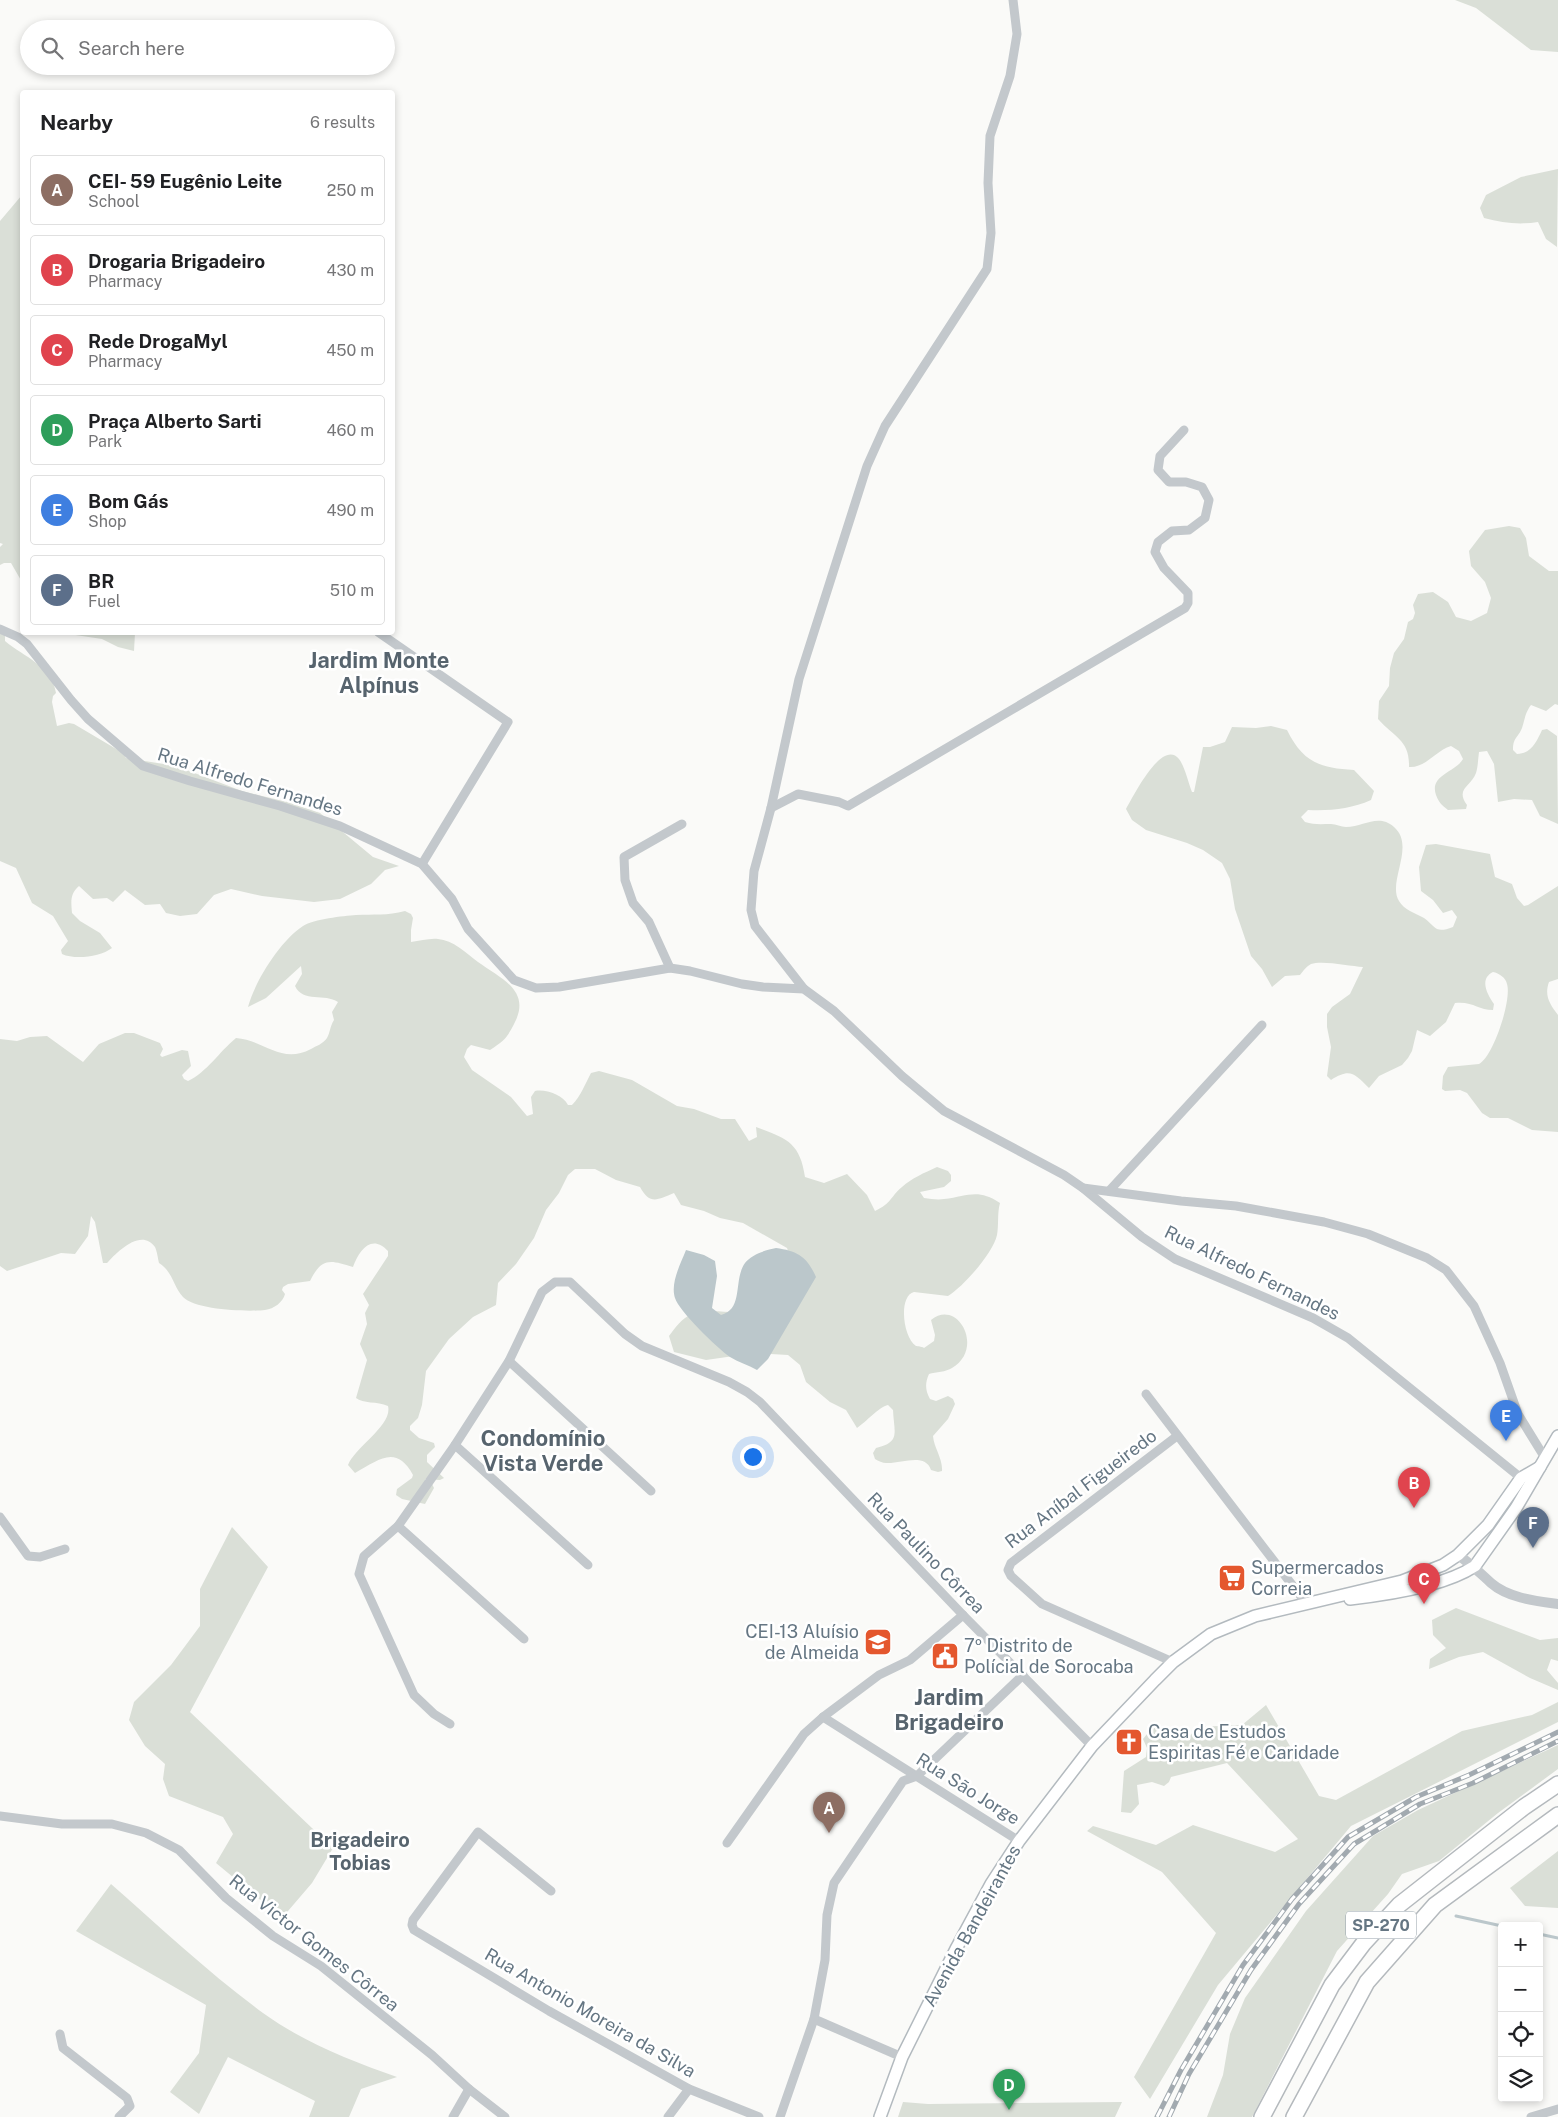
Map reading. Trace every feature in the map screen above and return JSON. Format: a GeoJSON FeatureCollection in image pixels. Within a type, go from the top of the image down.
{"type":"FeatureCollection","features":[{"type":"Feature","properties":{"kind":"highway","name":"SP-270"},"geometry":{"type":"LineString","coordinates":[[1262,2117],[1332,1986],[1363,1944],[1400,1905],[1524,1807],[1558,1784]]}},
{"type":"Feature","properties":{"kind":"highway","name":"SP-270"},"geometry":{"type":"LineString","coordinates":[[1294,2117],[1367,1982],[1435,1905],[1558,1815]]}},
{"type":"Feature","properties":{"kind":"main road","name":"Avenida Bandeirantes"},"geometry":{"type":"LineString","coordinates":[[1306,1603],[1380,1595],[1440,1582],[1465,1572],[1474,1566],[1516,1508],[1558,1436]]}},
{"type":"Feature","properties":{"kind":"main road","name":"Avenida Bandeirantes"},"geometry":{"type":"LineString","coordinates":[[880,2117],[902,2057],[991,1884],[1019,1841],[1092,1746],[1173,1662],[1211,1634],[1255,1616],[1402,1581],[1443,1565],[1458,1555],[1488,1525],[1521,1478],[1542,1462]]}},
{"type":"Feature","properties":{"kind":"street"},"geometry":{"type":"LineString","coordinates":[[804,989],[755,926],[751,910],[754,871],[771,808],[799,678],[867,466],[885,426],[987,269],[990,233],[988,183],[990,136],[1010,76],[1017,34],[1013,0]]}},
{"type":"Feature","properties":{"kind":"street"},"geometry":{"type":"LineString","coordinates":[[771,808],[798,794],[839,802],[848,806],[1185,608],[1188,603],[1188,593],[1164,568],[1155,552],[1158,542],[1172,531],[1189,530],[1205,518],[1209,500],[1202,487],[1186,482],[1169,482],[1158,470],[1160,456],[1184,430]]}},
{"type":"Feature","properties":{"kind":"street","name":"Rua Alfredo Fernandes"},"geometry":{"type":"LineString","coordinates":[[0,629],[18,637],[27,644],[88,719],[143,766],[190,782],[280,806],[331,823],[422,864],[452,899],[468,929],[514,980],[536,988],[559,987],[670,968],[749,985],[804,989],[834,1011],[902,1076],[944,1111],[1047,1166],[1083,1188],[1142,1237],[1175,1259],[1313,1318],[1348,1338],[1521,1478]]}},
{"type":"Feature","properties":{"kind":"street"},"geometry":{"type":"LineString","coordinates":[[382,635],[508,722],[422,864]]}},
{"type":"Feature","properties":{"kind":"street"},"geometry":{"type":"LineString","coordinates":[[670,968],[649,922],[633,903],[625,880],[623,864],[624,857],[682,824]]}},
{"type":"Feature","properties":{"kind":"street"},"geometry":{"type":"LineString","coordinates":[[1109,1191],[1262,1025]]}},
{"type":"Feature","properties":{"kind":"street"},"geometry":{"type":"LineString","coordinates":[[1083,1188],[1236,1206],[1324,1222],[1368,1234],[1437,1264],[1446,1270],[1474,1306],[1500,1363],[1518,1414],[1542,1462]]}},
{"type":"Feature","properties":{"kind":"street","name":"Rua Paulino Côrrea"},"geometry":{"type":"LineString","coordinates":[[450,1724],[434,1714],[414,1695],[359,1574],[364,1556],[398,1526],[455,1445],[509,1361],[542,1292],[555,1282],[562,1281],[570,1282],[625,1334],[642,1346],[662,1356],[690,1365],[729,1382],[760,1402],[963,1616],[1092,1746]]}},
{"type":"Feature","properties":{"kind":"street"},"geometry":{"type":"LineString","coordinates":[[509,1361],[651,1491]]}},
{"type":"Feature","properties":{"kind":"street"},"geometry":{"type":"LineString","coordinates":[[1146,1394],[1306,1603]]}},
{"type":"Feature","properties":{"kind":"street","name":"Rua Aníbal Figueiredo"},"geometry":{"type":"LineString","coordinates":[[1173,1662],[1042,1604],[1011,1576],[1008,1570],[1011,1563],[1177,1436]]}},
{"type":"Feature","properties":{"kind":"street"},"geometry":{"type":"LineString","coordinates":[[455,1445],[588,1566]]}},
{"type":"Feature","properties":{"kind":"street"},"geometry":{"type":"LineString","coordinates":[[0,1517],[28,1556],[40,1557],[65,1549]]}},
{"type":"Feature","properties":{"kind":"street"},"geometry":{"type":"LineString","coordinates":[[398,1526],[524,1640]]}},
{"type":"Feature","properties":{"kind":"street"},"geometry":{"type":"LineString","coordinates":[[1458,1555],[1474,1566],[1492,1584],[1506,1592],[1558,1604]]}},
{"type":"Feature","properties":{"kind":"street"},"geometry":{"type":"LineString","coordinates":[[727,1843],[804,1734],[823,1717],[879,1675],[910,1660],[963,1616]]}},
{"type":"Feature","properties":{"kind":"street"},"geometry":{"type":"LineString","coordinates":[[780,2117],[814,2019],[825,1960],[827,1915],[834,1883],[903,1781],[917,1776],[1022,1675]]}},
{"type":"Feature","properties":{"kind":"street","name":"Rua São Jorge"},"geometry":{"type":"LineString","coordinates":[[823,1717],[1019,1841]]}},
{"type":"Feature","properties":{"kind":"street","name":"Rua Victor Gomes Côrrea"},"geometry":{"type":"LineString","coordinates":[[0,1816],[62,1824],[112,1824],[146,1833],[179,1850],[226,1898],[273,1936],[320,1966],[432,2055],[469,2089],[505,2117]]}},
{"type":"Feature","properties":{"kind":"street","name":"Rua Antonio Moreira da Silva"},"geometry":{"type":"LineString","coordinates":[[551,1891],[478,1832],[413,1920],[412,1925],[414,1930],[543,2008],[689,2089],[760,2117]]}},
{"type":"Feature","properties":{"kind":"street"},"geometry":{"type":"LineString","coordinates":[[814,2019],[902,2057]]}},
{"type":"Feature","properties":{"kind":"street"},"geometry":{"type":"LineString","coordinates":[[60,2034],[63,2048],[127,2098],[130,2106],[119,2117]]}},
{"type":"Feature","properties":{"kind":"street"},"geometry":{"type":"LineString","coordinates":[[453,2117],[469,2089]]}},
{"type":"Feature","properties":{"kind":"street"},"geometry":{"type":"LineString","coordinates":[[668,2117],[689,2089]]}},
{"type":"Feature","properties":{"kind":"street"},"geometry":{"type":"LineString","coordinates":[[1531,2117],[1558,2109]]}},
{"type":"Feature","properties":{"kind":"shaded area"},"geometry":{"type":"Polygon","coordinates":[[[1455,0],[1558,0],[1558,52],[1531,50],[1476,8],[1455,0]]]}},
{"type":"Feature","properties":{"kind":"shaded area"},"geometry":{"type":"Polygon","coordinates":[[[1558,169],[1557,247],[1546,239],[1538,222],[1511,223],[1484,218],[1480,208],[1486,195],[1521,177],[1558,169]]]}},
{"type":"Feature","properties":{"kind":"shaded area"},"geometry":{"type":"Polygon","coordinates":[[[20,197],[20,579],[11,563],[0,565],[0,547],[3,544],[0,543],[0,221],[20,197]]]}},
{"type":"Feature","properties":{"kind":"shaded area"},"geometry":{"type":"Polygon","coordinates":[[[1509,526],[1520,528],[1526,538],[1529,556],[1549,571],[1558,571],[1558,705],[1555,704],[1546,711],[1531,705],[1515,740],[1513,750],[1517,754],[1526,752],[1536,742],[1542,730],[1547,729],[1557,736],[1558,824],[1540,816],[1532,800],[1514,799],[1498,802],[1494,764],[1487,751],[1479,752],[1478,766],[1474,778],[1463,791],[1467,805],[1466,809],[1448,810],[1438,800],[1435,788],[1440,778],[1463,759],[1459,751],[1451,746],[1420,765],[1409,767],[1409,758],[1404,745],[1378,719],[1379,701],[1389,686],[1390,668],[1394,653],[1404,639],[1408,622],[1413,619],[1415,613],[1413,605],[1418,594],[1433,592],[1448,602],[1456,617],[1471,621],[1487,613],[1491,598],[1485,582],[1471,566],[1469,551],[1485,530],[1509,526]]]}},
{"type":"Feature","properties":{"kind":"shaded area"},"geometry":{"type":"Polygon","coordinates":[[[0,632],[5,634],[5,641],[36,663],[49,676],[56,693],[53,696],[52,702],[57,726],[69,723],[74,724],[123,753],[126,758],[176,766],[242,791],[287,802],[320,813],[373,857],[399,866],[385,870],[371,884],[340,899],[314,902],[262,896],[231,889],[214,895],[197,914],[180,916],[166,913],[160,904],[145,905],[125,890],[113,902],[107,898],[93,899],[79,886],[72,898],[72,913],[80,921],[100,933],[112,948],[101,954],[87,957],[74,957],[62,954],[61,950],[68,941],[53,916],[32,903],[16,868],[0,861],[0,632]]]}},
{"type":"Feature","properties":{"kind":"shaded area"},"geometry":{"type":"Polygon","coordinates":[[[75,635],[135,635],[134,651],[118,647],[102,639],[75,635]]]}},
{"type":"Feature","properties":{"kind":"shaded area"},"geometry":{"type":"Polygon","coordinates":[[[1271,726],[1287,730],[1299,749],[1313,761],[1331,767],[1354,770],[1374,791],[1371,800],[1356,806],[1340,809],[1308,810],[1301,817],[1305,822],[1315,824],[1333,824],[1346,827],[1382,821],[1394,827],[1400,835],[1402,844],[1396,884],[1396,893],[1399,901],[1407,909],[1424,918],[1436,929],[1443,930],[1453,927],[1457,917],[1452,910],[1443,913],[1433,900],[1421,891],[1419,867],[1426,845],[1436,844],[1490,854],[1495,877],[1512,884],[1517,898],[1524,906],[1558,886],[1558,979],[1549,982],[1547,992],[1550,1003],[1558,1015],[1558,1132],[1532,1130],[1508,1118],[1490,1118],[1482,1113],[1467,1093],[1460,1090],[1445,1091],[1442,1089],[1443,1076],[1448,1067],[1479,1064],[1490,1051],[1500,1027],[1507,1002],[1507,984],[1498,973],[1493,972],[1489,975],[1485,983],[1494,1004],[1493,1010],[1483,1009],[1466,1003],[1455,1003],[1446,1022],[1430,1036],[1417,1030],[1412,1051],[1408,1058],[1402,1065],[1379,1076],[1369,1088],[1352,1074],[1343,1074],[1331,1080],[1327,1076],[1331,1047],[1327,1027],[1327,1014],[1332,1007],[1350,994],[1363,967],[1329,963],[1311,964],[1300,975],[1285,976],[1272,987],[1262,969],[1251,956],[1235,909],[1230,879],[1222,863],[1203,850],[1146,830],[1132,820],[1126,809],[1141,782],[1157,762],[1165,756],[1172,755],[1179,759],[1185,770],[1192,792],[1194,792],[1203,747],[1210,747],[1225,742],[1232,727],[1256,728],[1271,726]]]}},
{"type":"Feature","properties":{"kind":"shaded area"},"geometry":{"type":"Polygon","coordinates":[[[405,911],[411,914],[413,918],[411,942],[435,939],[449,942],[504,980],[516,993],[519,1001],[519,1011],[510,1032],[499,1044],[490,1050],[471,1045],[464,1057],[472,1070],[511,1097],[527,1116],[533,1114],[531,1097],[535,1091],[554,1094],[566,1101],[568,1105],[572,1105],[591,1073],[599,1071],[632,1080],[677,1106],[694,1109],[721,1119],[735,1119],[749,1141],[757,1137],[756,1127],[783,1138],[790,1143],[799,1156],[805,1177],[824,1183],[847,1174],[867,1195],[875,1211],[888,1203],[910,1181],[937,1167],[948,1171],[951,1175],[951,1181],[944,1187],[920,1192],[924,1198],[942,1199],[979,1194],[1000,1203],[997,1235],[984,1260],[969,1277],[948,1296],[914,1292],[909,1295],[904,1309],[905,1326],[908,1335],[916,1346],[924,1348],[934,1341],[935,1335],[931,1320],[941,1315],[950,1316],[958,1321],[964,1329],[967,1339],[962,1360],[950,1369],[929,1374],[927,1380],[926,1390],[930,1399],[936,1401],[948,1396],[953,1399],[955,1404],[948,1419],[933,1436],[942,1471],[931,1470],[924,1461],[912,1460],[886,1463],[875,1459],[873,1453],[876,1448],[884,1446],[893,1439],[895,1431],[893,1410],[888,1405],[884,1406],[857,1428],[846,1410],[830,1402],[806,1382],[800,1365],[788,1355],[755,1353],[706,1360],[674,1352],[669,1336],[682,1321],[692,1314],[715,1311],[757,1314],[792,1264],[787,1248],[743,1223],[720,1218],[704,1211],[681,1205],[674,1193],[658,1199],[651,1199],[647,1197],[640,1187],[616,1180],[595,1169],[575,1169],[568,1175],[559,1193],[546,1210],[534,1238],[516,1264],[498,1283],[496,1305],[473,1317],[449,1339],[426,1371],[422,1405],[418,1418],[410,1426],[410,1430],[419,1438],[434,1443],[435,1447],[427,1455],[427,1462],[444,1478],[440,1480],[425,1479],[434,1488],[425,1504],[402,1499],[396,1495],[397,1489],[412,1478],[413,1475],[407,1465],[400,1460],[394,1457],[379,1460],[355,1473],[348,1465],[385,1421],[388,1413],[388,1406],[356,1398],[367,1360],[360,1344],[367,1324],[365,1313],[369,1305],[363,1294],[388,1256],[388,1251],[382,1246],[371,1244],[366,1246],[353,1267],[332,1262],[323,1264],[314,1273],[310,1281],[288,1284],[283,1287],[282,1290],[285,1294],[278,1305],[257,1311],[222,1309],[198,1305],[189,1301],[183,1297],[170,1275],[159,1263],[155,1247],[143,1240],[136,1241],[122,1248],[107,1263],[103,1263],[95,1222],[91,1216],[88,1236],[75,1254],[61,1253],[7,1271],[0,1266],[0,1039],[17,1041],[30,1037],[47,1036],[83,1062],[99,1044],[125,1033],[134,1033],[160,1043],[163,1049],[160,1055],[162,1057],[182,1050],[188,1051],[191,1066],[182,1075],[188,1081],[207,1067],[236,1038],[281,1053],[300,1053],[319,1045],[327,1038],[334,1020],[332,1012],[338,1002],[333,999],[309,996],[299,991],[295,986],[302,974],[301,966],[266,998],[248,1007],[256,985],[277,951],[294,933],[314,921],[344,916],[405,911]]]}},
{"type":"Feature","properties":{"kind":"shaded area"},"geometry":{"type":"Polygon","coordinates":[[[776,1248],[801,1256],[809,1264],[816,1277],[768,1359],[757,1370],[730,1357],[699,1329],[678,1304],[675,1298],[674,1286],[686,1250],[704,1255],[715,1261],[717,1276],[712,1308],[721,1315],[733,1307],[736,1300],[739,1277],[745,1263],[755,1255],[776,1248]]]}},
{"type":"Feature","properties":{"kind":"shaded area"},"geometry":{"type":"Polygon","coordinates":[[[232,1527],[268,1567],[190,1712],[333,1848],[312,1883],[282,1918],[216,1863],[233,1834],[223,1817],[169,1796],[163,1779],[165,1764],[145,1746],[129,1720],[134,1702],[171,1665],[200,1626],[200,1589],[232,1527]]]}},
{"type":"Feature","properties":{"kind":"shaded area"},"geometry":{"type":"Polygon","coordinates":[[[1456,1608],[1540,1640],[1558,1638],[1558,1661],[1551,1659],[1547,1670],[1558,1683],[1558,1690],[1530,1678],[1483,1652],[1459,1657],[1429,1669],[1430,1659],[1446,1648],[1433,1635],[1432,1620],[1456,1608]]]}},
{"type":"Feature","properties":{"kind":"shaded area"},"geometry":{"type":"Polygon","coordinates":[[[1558,1702],[1558,1722],[1351,1826],[1218,1985],[1150,2099],[1134,2077],[1216,1933],[1162,1872],[1087,1831],[1093,1826],[1156,1845],[1193,1825],[1275,1852],[1298,1839],[1227,1763],[1171,1777],[1164,1786],[1152,1782],[1137,1785],[1139,1804],[1131,1813],[1121,1812],[1124,1771],[1146,1757],[1147,1748],[1143,1739],[1155,1724],[1175,1736],[1189,1737],[1197,1727],[1242,1725],[1266,1705],[1319,1796],[1336,1800],[1462,1731],[1532,1715],[1558,1702]]]}},
{"type":"Feature","properties":{"kind":"shaded area"},"geometry":{"type":"Polygon","coordinates":[[[1558,1745],[1558,1769],[1498,1813],[1439,1861],[1402,1874],[1388,1894],[1337,1951],[1252,2117],[1207,2117],[1223,2075],[1230,2034],[1245,1998],[1306,1911],[1373,1836],[1418,1810],[1558,1745]]]}},
{"type":"Feature","properties":{"kind":"shaded area"},"geometry":{"type":"Polygon","coordinates":[[[1558,1851],[1558,1908],[1525,1906],[1510,1888],[1558,1851]]]}},
{"type":"Feature","properties":{"kind":"shaded area"},"geometry":{"type":"Polygon","coordinates":[[[111,1884],[224,1983],[263,2013],[311,2042],[397,2077],[361,2089],[349,2117],[309,2117],[315,2101],[228,2057],[199,2114],[170,2092],[199,2053],[206,2005],[76,1931],[111,1884]]]}},
{"type":"Feature","properties":{"kind":"shaded area"},"geometry":{"type":"Polygon","coordinates":[[[903,2102],[928,2104],[1122,2102],[1115,2117],[898,2117],[903,2102]]]}},
{"type":"Feature","properties":{"kind":"waterway"},"geometry":{"type":"LineString","coordinates":[[1456,1916],[1498,1925]]}},
{"type":"Feature","properties":{"kind":"waterway"},"geometry":{"type":"LineString","coordinates":[[1543,1935],[1558,1938]]}},
{"type":"Feature","properties":{"kind":"railway"},"geometry":{"type":"LineString","coordinates":[[1157,2117],[1181,2070],[1243,1965],[1292,1899],[1348,1837],[1416,1797],[1469,1775],[1558,1732]]}},
{"type":"Feature","properties":{"kind":"railway"},"geometry":{"type":"LineString","coordinates":[[1169,2117],[1189,2074],[1251,1970],[1299,1904],[1354,1844],[1420,1804],[1473,1783],[1558,1741]]}},
{"type":"Feature","properties":{"kind":"place","name":"Bom Gás"},"geometry":{"type":"Point","coordinates":[1506,1441]}},
{"type":"Feature","properties":{"kind":"place","name":"Drogaria Brigadeiro"},"geometry":{"type":"Point","coordinates":[1414,1508]}},
{"type":"Feature","properties":{"kind":"place","name":"BR"},"geometry":{"type":"Point","coordinates":[1533,1548]}},
{"type":"Feature","properties":{"kind":"place","name":"Supermercados Correia"},"geometry":{"type":"Point","coordinates":[1232,1578]}},
{"type":"Feature","properties":{"kind":"place","name":"Rede DrogaMyl"},"geometry":{"type":"Point","coordinates":[1424,1604]}},
{"type":"Feature","properties":{"kind":"place","name":"CEI-13 Aluísio de Almeida"},"geometry":{"type":"Point","coordinates":[878,1642]}},
{"type":"Feature","properties":{"kind":"place","name":"7º Distrito de Polícial de Sorocaba"},"geometry":{"type":"Point","coordinates":[945,1656]}},
{"type":"Feature","properties":{"kind":"place","name":"Casa de Estudos Espiritas Fé e Caridade"},"geometry":{"type":"Point","coordinates":[1129,1742]}},
{"type":"Feature","properties":{"kind":"place","name":"CEI- 59 Eugênio Leite"},"geometry":{"type":"Point","coordinates":[829,1833]}},
{"type":"Feature","properties":{"kind":"place","name":"Praça Alberto Sarti"},"geometry":{"type":"Point","coordinates":[1009,2110]}},
{"type":"Feature","properties":{"kind":"district","name":"Jardim Monte Alpínus"},"geometry":{"type":"Point","coordinates":[379,672]}},
{"type":"Feature","properties":{"kind":"district","name":"Condomínio Vista Verde"},"geometry":{"type":"Point","coordinates":[543,1450]}},
{"type":"Feature","properties":{"kind":"district","name":"Jardim Brigadeiro"},"geometry":{"type":"Point","coordinates":[949,1710]}},
{"type":"Feature","properties":{"kind":"district","name":"Brigadeiro Tobias"},"geometry":{"type":"Point","coordinates":[360,1852]}}]}
